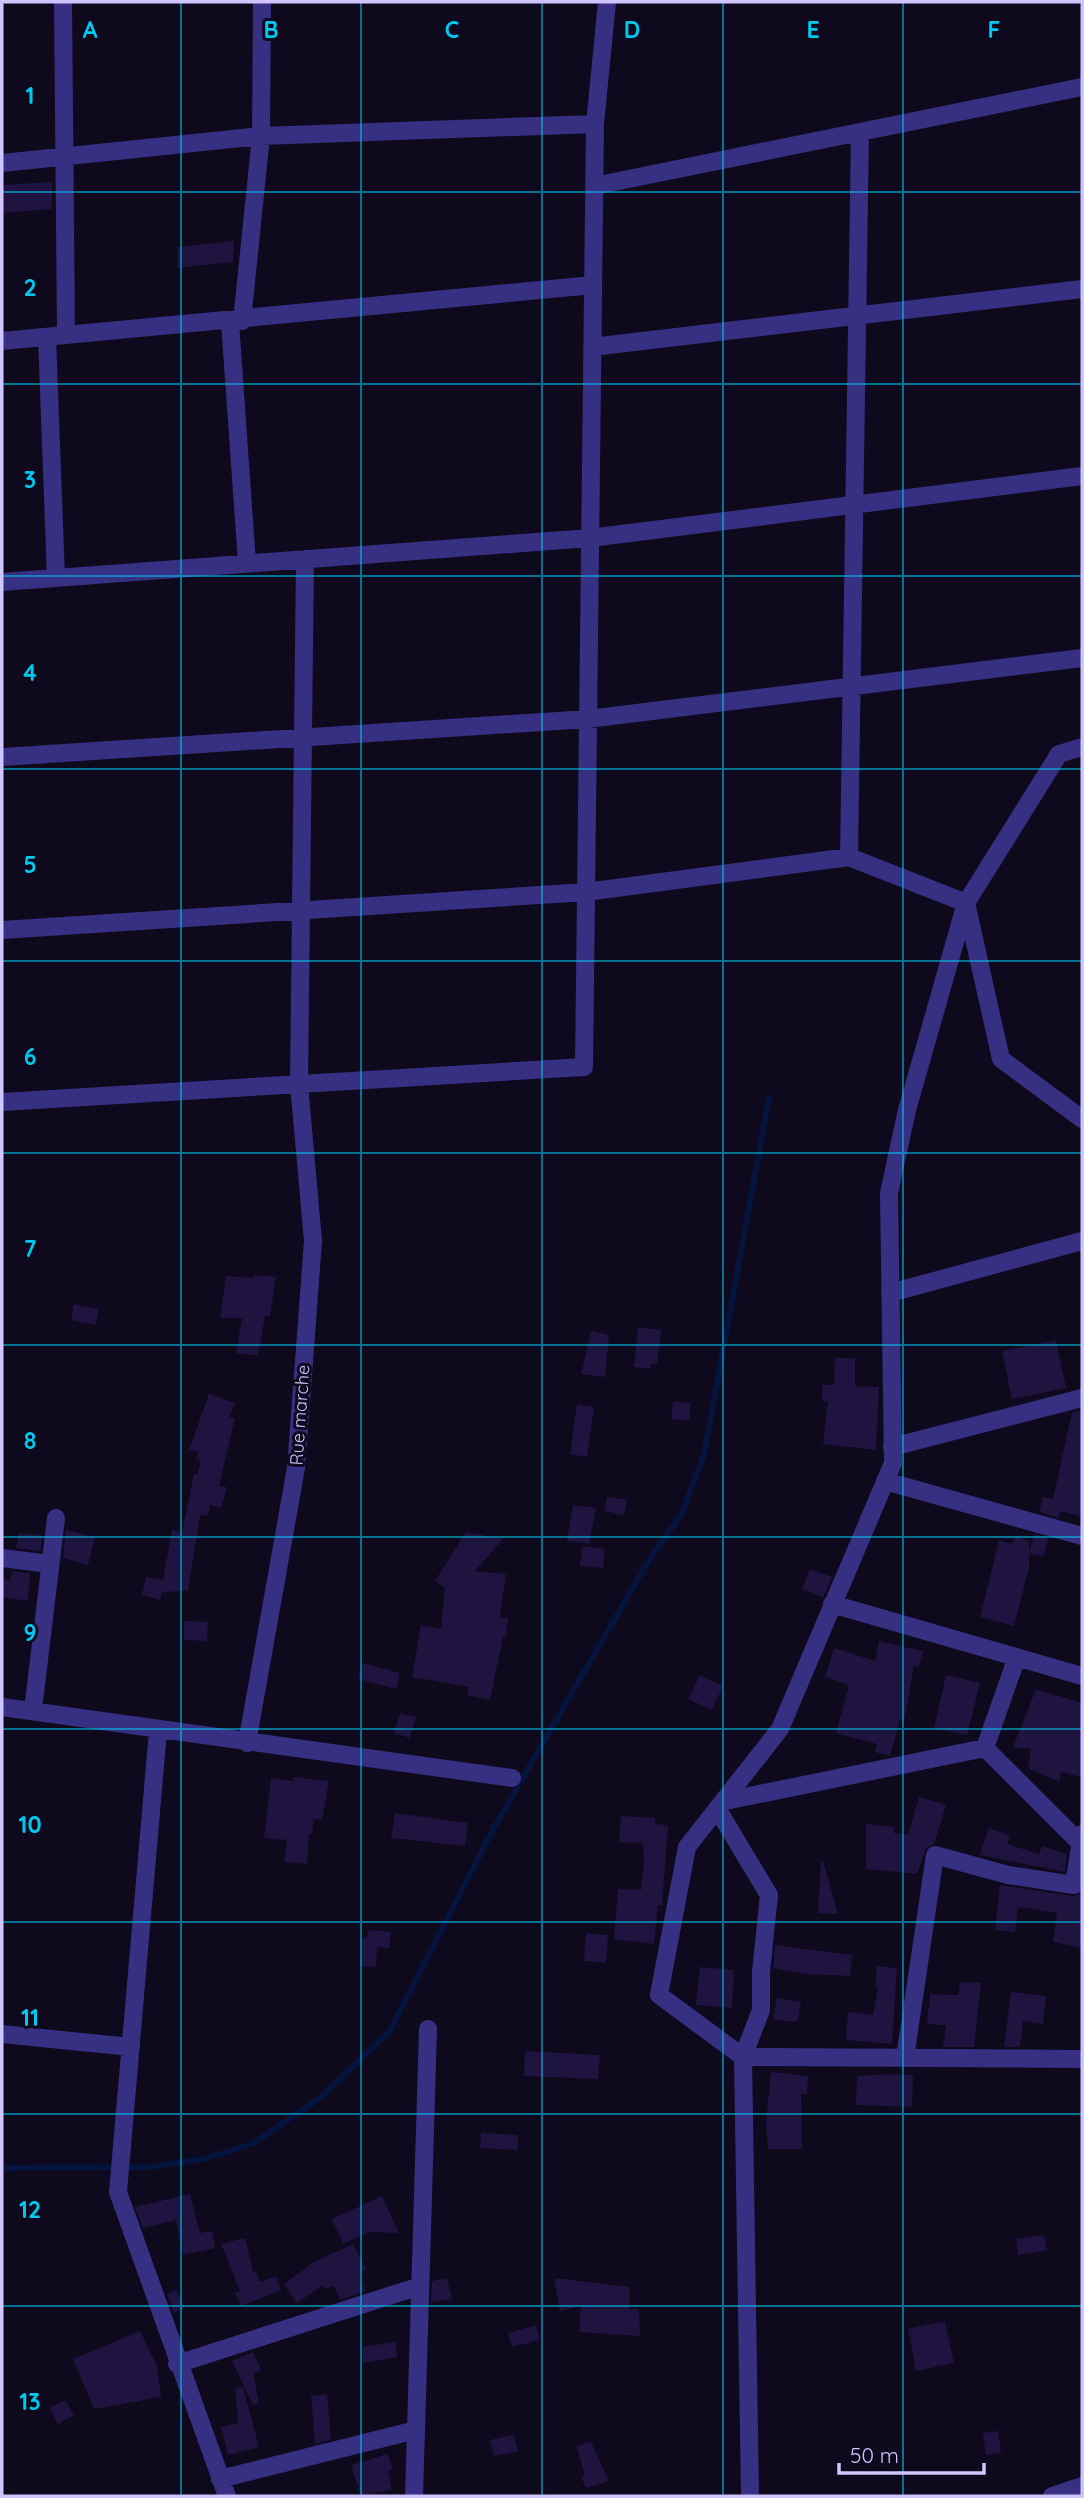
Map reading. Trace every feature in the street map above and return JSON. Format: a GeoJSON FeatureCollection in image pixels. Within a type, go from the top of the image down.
{"type":"FeatureCollection","features":[{"type":"Feature","properties":{"kind":"street"},"geometry":{"type":"LineString","coordinates":[[63,2],[66,335]]}},
{"type":"Feature","properties":{"kind":"street"},"geometry":{"type":"LineString","coordinates":[[247,563],[236,321],[261,135],[262,2]]}},
{"type":"Feature","properties":{"kind":"street"},"geometry":{"type":"LineString","coordinates":[[2,1102],[584,1067],[595,124],[607,2]]}},
{"type":"Feature","properties":{"kind":"street"},"geometry":{"type":"LineString","coordinates":[[594,186],[1082,87]]}},
{"type":"Feature","properties":{"kind":"street"},"geometry":{"type":"LineString","coordinates":[[2,163],[261,135],[595,124]]}},
{"type":"Feature","properties":{"kind":"street"},"geometry":{"type":"LineString","coordinates":[[849,857],[860,132]]}},
{"type":"Feature","properties":{"kind":"street"},"geometry":{"type":"LineString","coordinates":[[2,341],[236,321],[593,285]]}},
{"type":"Feature","properties":{"kind":"street"},"geometry":{"type":"LineString","coordinates":[[592,347],[1082,289]]}},
{"type":"Feature","properties":{"kind":"street"},"geometry":{"type":"LineString","coordinates":[[47,337],[56,578]]}},
{"type":"Feature","properties":{"kind":"street"},"geometry":{"type":"LineString","coordinates":[[2,582],[590,538],[1082,476]]}},
{"type":"Feature","properties":{"kind":"street","name":"Rue marche"},"geometry":{"type":"LineString","coordinates":[[247,1743],[296,1468],[313,1241],[299,1084],[305,559]]}},
{"type":"Feature","properties":{"kind":"street"},"geometry":{"type":"LineString","coordinates":[[2,757],[588,719],[1082,658]]}},
{"type":"Feature","properties":{"kind":"street"},"geometry":{"type":"LineString","coordinates":[[1082,747],[1059,754],[966,903],[907,1111],[889,1193],[892,1462],[780,1729],[687,1847],[659,1995],[743,2056],[1082,2059]]}},
{"type":"Feature","properties":{"kind":"street"},"geometry":{"type":"LineString","coordinates":[[2,930],[586,892],[849,857],[966,903]]}},
{"type":"Feature","properties":{"kind":"street"},"geometry":{"type":"LineString","coordinates":[[966,903],[1001,1059],[1082,1119]]}},
{"type":"Feature","properties":{"kind":"street"},"geometry":{"type":"LineString","coordinates":[[890,1293],[1082,1241]]}},
{"type":"Feature","properties":{"kind":"street"},"geometry":{"type":"LineString","coordinates":[[892,1447],[1082,1398]]}},
{"type":"Feature","properties":{"kind":"street"},"geometry":{"type":"LineString","coordinates":[[885,1480],[1082,1536]]}},
{"type":"Feature","properties":{"kind":"street"},"geometry":{"type":"LineString","coordinates":[[33,1710],[55,1518]]}},
{"type":"Feature","properties":{"kind":"street"},"geometry":{"type":"LineString","coordinates":[[2,1558],[50,1564]]}},
{"type":"Feature","properties":{"kind":"street"},"geometry":{"type":"LineString","coordinates":[[832,1604],[1082,1676]]}},
{"type":"Feature","properties":{"kind":"street"},"geometry":{"type":"LineString","coordinates":[[985,1748],[1017,1657]]}},
{"type":"Feature","properties":{"kind":"street"},"geometry":{"type":"LineString","coordinates":[[2,1707],[158,1731],[512,1778]]}},
{"type":"Feature","properties":{"kind":"street"},"geometry":{"type":"LineString","coordinates":[[158,1731],[118,2192],[177,2364],[227,2496]]}},
{"type":"Feature","properties":{"kind":"street"},"geometry":{"type":"LineString","coordinates":[[721,1805],[985,1748]]}},
{"type":"Feature","properties":{"kind":"street"},"geometry":{"type":"LineString","coordinates":[[905,2058],[935,1855],[1008,1875],[1074,1885],[1081,1840],[985,1748]]}},
{"type":"Feature","properties":{"kind":"street"},"geometry":{"type":"LineString","coordinates":[[721,1805],[769,1895],[761,1972],[761,2010],[743,2056],[750,2496]]}},
{"type":"Feature","properties":{"kind":"street"},"geometry":{"type":"LineString","coordinates":[[414,2496],[428,2029]]}},
{"type":"Feature","properties":{"kind":"street"},"geometry":{"type":"LineString","coordinates":[[2,2034],[131,2047]]}},
{"type":"Feature","properties":{"kind":"street"},"geometry":{"type":"LineString","coordinates":[[177,2364],[420,2286]]}},
{"type":"Feature","properties":{"kind":"street"},"geometry":{"type":"LineString","coordinates":[[220,2479],[416,2430]]}},
{"type":"Feature","properties":{"kind":"street"},"geometry":{"type":"LineString","coordinates":[[1052,2496],[1082,2486]]}},
{"type":"Feature","properties":{"kind":"building"},"geometry":{"type":"Polygon","coordinates":[[[52,182],[52,209],[2,213],[2,185],[52,182]]]}},
{"type":"Feature","properties":{"kind":"building"},"geometry":{"type":"Polygon","coordinates":[[[234,241],[233,262],[177,268],[178,247],[234,241]]]}},
{"type":"Feature","properties":{"kind":"building"},"geometry":{"type":"Polygon","coordinates":[[[253,1275],[276,1277],[270,1316],[265,1316],[258,1356],[236,1353],[242,1318],[220,1318],[226,1276],[253,1278],[253,1275]]]}},
{"type":"Feature","properties":{"kind":"building"},"geometry":{"type":"Polygon","coordinates":[[[74,1304],[99,1309],[96,1325],[71,1320],[74,1304]]]}},
{"type":"Feature","properties":{"kind":"building"},"geometry":{"type":"Polygon","coordinates":[[[638,1327],[661,1330],[657,1365],[651,1364],[651,1369],[634,1367],[638,1327]]]}},
{"type":"Feature","properties":{"kind":"building"},"geometry":{"type":"Polygon","coordinates":[[[591,1331],[609,1335],[605,1377],[581,1374],[591,1331]]]}},
{"type":"Feature","properties":{"kind":"building"},"geometry":{"type":"Polygon","coordinates":[[[1056,1340],[1066,1388],[1012,1399],[1002,1351],[1056,1340]]]}},
{"type":"Feature","properties":{"kind":"building"},"geometry":{"type":"Polygon","coordinates":[[[835,1358],[855,1358],[855,1386],[879,1387],[876,1450],[823,1444],[828,1401],[822,1401],[822,1385],[834,1385],[835,1358]]]}},
{"type":"Feature","properties":{"kind":"building"},"geometry":{"type":"Polygon","coordinates":[[[209,1394],[235,1403],[229,1417],[235,1418],[219,1486],[227,1487],[221,1508],[210,1505],[208,1516],[200,1515],[188,1591],[162,1592],[160,1600],[142,1595],[146,1577],[163,1580],[172,1530],[182,1532],[194,1474],[197,1474],[201,1461],[196,1460],[198,1451],[189,1450],[209,1394]]]}},
{"type":"Feature","properties":{"kind":"building"},"geometry":{"type":"Polygon","coordinates":[[[673,1401],[691,1403],[689,1421],[671,1419],[673,1401]]]}},
{"type":"Feature","properties":{"kind":"building"},"geometry":{"type":"Polygon","coordinates":[[[577,1404],[594,1407],[587,1457],[570,1454],[577,1404]]]}},
{"type":"Feature","properties":{"kind":"building"},"geometry":{"type":"Polygon","coordinates":[[[1082,1410],[1082,1517],[1060,1511],[1059,1518],[1039,1512],[1043,1497],[1053,1499],[1072,1412],[1082,1410]]]}},
{"type":"Feature","properties":{"kind":"building"},"geometry":{"type":"Polygon","coordinates":[[[607,1497],[627,1500],[624,1515],[604,1511],[607,1497]]]}},
{"type":"Feature","properties":{"kind":"building"},"geometry":{"type":"Polygon","coordinates":[[[573,1505],[596,1508],[589,1544],[567,1541],[573,1505]]]}},
{"type":"Feature","properties":{"kind":"building"},"geometry":{"type":"Polygon","coordinates":[[[66,1530],[95,1537],[88,1565],[63,1558],[66,1530]]]}},
{"type":"Feature","properties":{"kind":"building"},"geometry":{"type":"Polygon","coordinates":[[[466,1532],[503,1539],[475,1571],[506,1574],[500,1617],[508,1618],[506,1638],[503,1637],[490,1700],[467,1695],[469,1687],[412,1677],[421,1625],[441,1629],[445,1588],[435,1581],[466,1532]]]}},
{"type":"Feature","properties":{"kind":"building"},"geometry":{"type":"Polygon","coordinates":[[[19,1533],[42,1535],[41,1551],[16,1548],[19,1533]]]}},
{"type":"Feature","properties":{"kind":"building"},"geometry":{"type":"Polygon","coordinates":[[[1034,1534],[1048,1538],[1044,1556],[1029,1553],[1034,1534]]]}},
{"type":"Feature","properties":{"kind":"building"},"geometry":{"type":"Polygon","coordinates":[[[1015,1536],[1029,1541],[1029,1568],[1014,1626],[980,1617],[999,1540],[1012,1544],[1015,1536]]]}},
{"type":"Feature","properties":{"kind":"building"},"geometry":{"type":"Polygon","coordinates":[[[582,1546],[605,1549],[603,1568],[580,1566],[582,1546]]]}},
{"type":"Feature","properties":{"kind":"building"},"geometry":{"type":"Polygon","coordinates":[[[810,1569],[832,1577],[823,1597],[802,1589],[810,1569]]]}},
{"type":"Feature","properties":{"kind":"building"},"geometry":{"type":"Polygon","coordinates":[[[12,1571],[30,1573],[28,1601],[2,1597],[2,1579],[10,1580],[12,1571]]]}},
{"type":"Feature","properties":{"kind":"building"},"geometry":{"type":"Polygon","coordinates":[[[184,1621],[208,1622],[207,1641],[184,1640],[184,1621]]]}},
{"type":"Feature","properties":{"kind":"building"},"geometry":{"type":"Polygon","coordinates":[[[879,1641],[923,1651],[919,1667],[914,1666],[904,1721],[900,1720],[890,1756],[875,1752],[877,1744],[836,1733],[849,1685],[825,1677],[834,1648],[875,1661],[879,1641]]]}},
{"type":"Feature","properties":{"kind":"building"},"geometry":{"type":"Polygon","coordinates":[[[362,1663],[400,1673],[396,1689],[358,1679],[362,1663]]]}},
{"type":"Feature","properties":{"kind":"building"},"geometry":{"type":"Polygon","coordinates":[[[700,1675],[723,1686],[712,1710],[688,1699],[700,1675]]]}},
{"type":"Feature","properties":{"kind":"building"},"geometry":{"type":"Polygon","coordinates":[[[946,1675],[980,1683],[967,1735],[934,1728],[946,1675]]]}},
{"type":"Feature","properties":{"kind":"building"},"geometry":{"type":"Polygon","coordinates":[[[1036,1689],[1082,1703],[1082,1777],[1060,1772],[1060,1782],[1028,1768],[1031,1749],[1013,1747],[1036,1689]]]}},
{"type":"Feature","properties":{"kind":"building"},"geometry":{"type":"Polygon","coordinates":[[[400,1713],[416,1717],[410,1738],[394,1733],[400,1713]]]}},
{"type":"Feature","properties":{"kind":"building"},"geometry":{"type":"Polygon","coordinates":[[[293,1777],[329,1781],[322,1820],[314,1819],[312,1834],[309,1834],[307,1864],[284,1862],[287,1840],[264,1838],[271,1778],[293,1781],[293,1777]]]}},
{"type":"Feature","properties":{"kind":"building"},"geometry":{"type":"Polygon","coordinates":[[[919,1797],[946,1805],[934,1844],[926,1848],[917,1874],[866,1869],[866,1824],[895,1827],[894,1833],[908,1835],[919,1797]]]}},
{"type":"Feature","properties":{"kind":"building"},"geometry":{"type":"Polygon","coordinates":[[[395,1813],[468,1823],[465,1846],[391,1838],[395,1813]]]}},
{"type":"Feature","properties":{"kind":"building"},"geometry":{"type":"Polygon","coordinates":[[[621,1816],[655,1818],[655,1824],[668,1825],[662,1905],[658,1905],[654,1944],[614,1939],[618,1889],[641,1890],[644,1860],[643,1843],[619,1842],[621,1816]]]}},
{"type":"Feature","properties":{"kind":"building"},"geometry":{"type":"Polygon","coordinates":[[[989,1828],[1010,1836],[1007,1844],[1039,1854],[1042,1846],[1067,1854],[1065,1872],[979,1855],[989,1828]]]}},
{"type":"Feature","properties":{"kind":"building"},"geometry":{"type":"Polygon","coordinates":[[[823,1861],[838,1914],[818,1913],[823,1861]]]}},
{"type":"Feature","properties":{"kind":"building"},"geometry":{"type":"Polygon","coordinates":[[[1000,1885],[1072,1896],[1082,1893],[1082,1948],[1053,1942],[1057,1913],[1018,1907],[1015,1932],[995,1930],[1000,1885]]]}},
{"type":"Feature","properties":{"kind":"building"},"geometry":{"type":"Polygon","coordinates":[[[368,1930],[391,1932],[389,1948],[377,1947],[376,1967],[360,1966],[362,1938],[367,1938],[368,1930]]]}},
{"type":"Feature","properties":{"kind":"building"},"geometry":{"type":"Polygon","coordinates":[[[586,1933],[608,1935],[606,1963],[584,1961],[586,1933]]]}},
{"type":"Feature","properties":{"kind":"building"},"geometry":{"type":"Polygon","coordinates":[[[775,1945],[852,1955],[850,1976],[806,1974],[773,1968],[775,1945]]]}},
{"type":"Feature","properties":{"kind":"building"},"geometry":{"type":"Polygon","coordinates":[[[877,1966],[897,1968],[892,2044],[846,2040],[848,2012],[873,2015],[878,1988],[875,1987],[877,1966]]]}},
{"type":"Feature","properties":{"kind":"building"},"geometry":{"type":"Polygon","coordinates":[[[700,1967],[734,1970],[732,2008],[696,2005],[700,1967]]]}},
{"type":"Feature","properties":{"kind":"building"},"geometry":{"type":"Polygon","coordinates":[[[960,1982],[981,1983],[974,2047],[943,2047],[946,2026],[927,2023],[930,1994],[958,1995],[960,1982]]]}},
{"type":"Feature","properties":{"kind":"building"},"geometry":{"type":"Polygon","coordinates":[[[1011,1992],[1046,1996],[1043,2024],[1023,2021],[1020,2047],[1004,2047],[1011,1992]]]}},
{"type":"Feature","properties":{"kind":"building"},"geometry":{"type":"Polygon","coordinates":[[[777,1998],[801,2002],[798,2020],[794,2022],[773,2019],[777,1998]]]}},
{"type":"Feature","properties":{"kind":"building"},"geometry":{"type":"Polygon","coordinates":[[[525,2051],[600,2055],[598,2079],[524,2076],[525,2051]]]}},
{"type":"Feature","properties":{"kind":"building"},"geometry":{"type":"Polygon","coordinates":[[[771,2072],[808,2076],[807,2094],[801,2094],[802,2149],[768,2149],[766,2123],[771,2072]]]}},
{"type":"Feature","properties":{"kind":"building"},"geometry":{"type":"Polygon","coordinates":[[[913,2075],[912,2107],[856,2105],[857,2076],[913,2075]]]}},
{"type":"Feature","properties":{"kind":"building"},"geometry":{"type":"Polygon","coordinates":[[[481,2133],[518,2135],[518,2150],[480,2148],[481,2133]]]}},
{"type":"Feature","properties":{"kind":"building"},"geometry":{"type":"Polygon","coordinates":[[[190,2194],[200,2233],[212,2231],[215,2248],[183,2255],[176,2220],[143,2228],[135,2207],[190,2194]]]}},
{"type":"Feature","properties":{"kind":"building"},"geometry":{"type":"Polygon","coordinates":[[[382,2196],[399,2233],[369,2232],[343,2244],[332,2219],[382,2196]]]}},
{"type":"Feature","properties":{"kind":"building"},"geometry":{"type":"Polygon","coordinates":[[[1044,2235],[1047,2250],[1018,2255],[1016,2239],[1044,2235]]]}},
{"type":"Feature","properties":{"kind":"building"},"geometry":{"type":"Polygon","coordinates":[[[245,2238],[253,2272],[256,2271],[260,2282],[276,2276],[281,2290],[241,2306],[235,2293],[240,2291],[221,2244],[245,2238]]]}},
{"type":"Feature","properties":{"kind":"building"},"geometry":{"type":"Polygon","coordinates":[[[353,2244],[366,2270],[360,2273],[365,2291],[340,2300],[334,2286],[325,2289],[323,2285],[297,2303],[284,2284],[314,2262],[353,2244]]]}},
{"type":"Feature","properties":{"kind":"building"},"geometry":{"type":"Polygon","coordinates":[[[447,2278],[452,2299],[431,2302],[432,2281],[447,2278]]]}},
{"type":"Feature","properties":{"kind":"building"},"geometry":{"type":"Polygon","coordinates":[[[554,2278],[630,2287],[629,2309],[639,2309],[640,2336],[579,2332],[581,2306],[560,2311],[554,2278]]]}},
{"type":"Feature","properties":{"kind":"building"},"geometry":{"type":"Polygon","coordinates":[[[176,2289],[185,2308],[174,2313],[167,2294],[176,2289]]]}},
{"type":"Feature","properties":{"kind":"building"},"geometry":{"type":"Polygon","coordinates":[[[945,2321],[954,2363],[916,2371],[908,2329],[945,2321]]]}},
{"type":"Feature","properties":{"kind":"building"},"geometry":{"type":"Polygon","coordinates":[[[536,2325],[540,2340],[512,2347],[508,2333],[536,2325]]]}},
{"type":"Feature","properties":{"kind":"building"},"geometry":{"type":"Polygon","coordinates":[[[140,2331],[157,2366],[161,2397],[94,2409],[73,2359],[140,2331]]]}},
{"type":"Feature","properties":{"kind":"building"},"geometry":{"type":"Polygon","coordinates":[[[395,2342],[397,2357],[363,2363],[362,2347],[395,2342]]]}},
{"type":"Feature","properties":{"kind":"building"},"geometry":{"type":"Polygon","coordinates":[[[253,2352],[261,2370],[253,2374],[259,2403],[253,2405],[232,2361],[253,2352]]]}},
{"type":"Feature","properties":{"kind":"building"},"geometry":{"type":"Polygon","coordinates":[[[243,2387],[259,2447],[228,2455],[221,2427],[238,2423],[235,2389],[243,2387]]]}},
{"type":"Feature","properties":{"kind":"building"},"geometry":{"type":"Polygon","coordinates":[[[327,2394],[331,2440],[315,2444],[311,2396],[327,2394]]]}},
{"type":"Feature","properties":{"kind":"building"},"geometry":{"type":"Polygon","coordinates":[[[65,2400],[74,2415],[58,2424],[49,2408],[65,2400]]]}},
{"type":"Feature","properties":{"kind":"building"},"geometry":{"type":"Polygon","coordinates":[[[998,2431],[1001,2453],[986,2455],[983,2433],[998,2431]]]}},
{"type":"Feature","properties":{"kind":"building"},"geometry":{"type":"Polygon","coordinates":[[[514,2435],[518,2451],[494,2456],[490,2440],[514,2435]]]}},
{"type":"Feature","properties":{"kind":"building"},"geometry":{"type":"Polygon","coordinates":[[[591,2442],[609,2481],[586,2488],[581,2477],[585,2475],[576,2446],[591,2442]]]}},
{"type":"Feature","properties":{"kind":"building"},"geometry":{"type":"Polygon","coordinates":[[[388,2454],[393,2470],[388,2471],[392,2490],[361,2496],[351,2465],[388,2454]]]}},
{"type":"Feature","properties":{"kind":"waterway"},"geometry":{"type":"LineString","coordinates":[[2,2168],[149,2167],[204,2159],[254,2143],[320,2098],[389,2032],[495,1826],[650,1558],[681,1515],[704,1455],[769,1098]]}}]}
